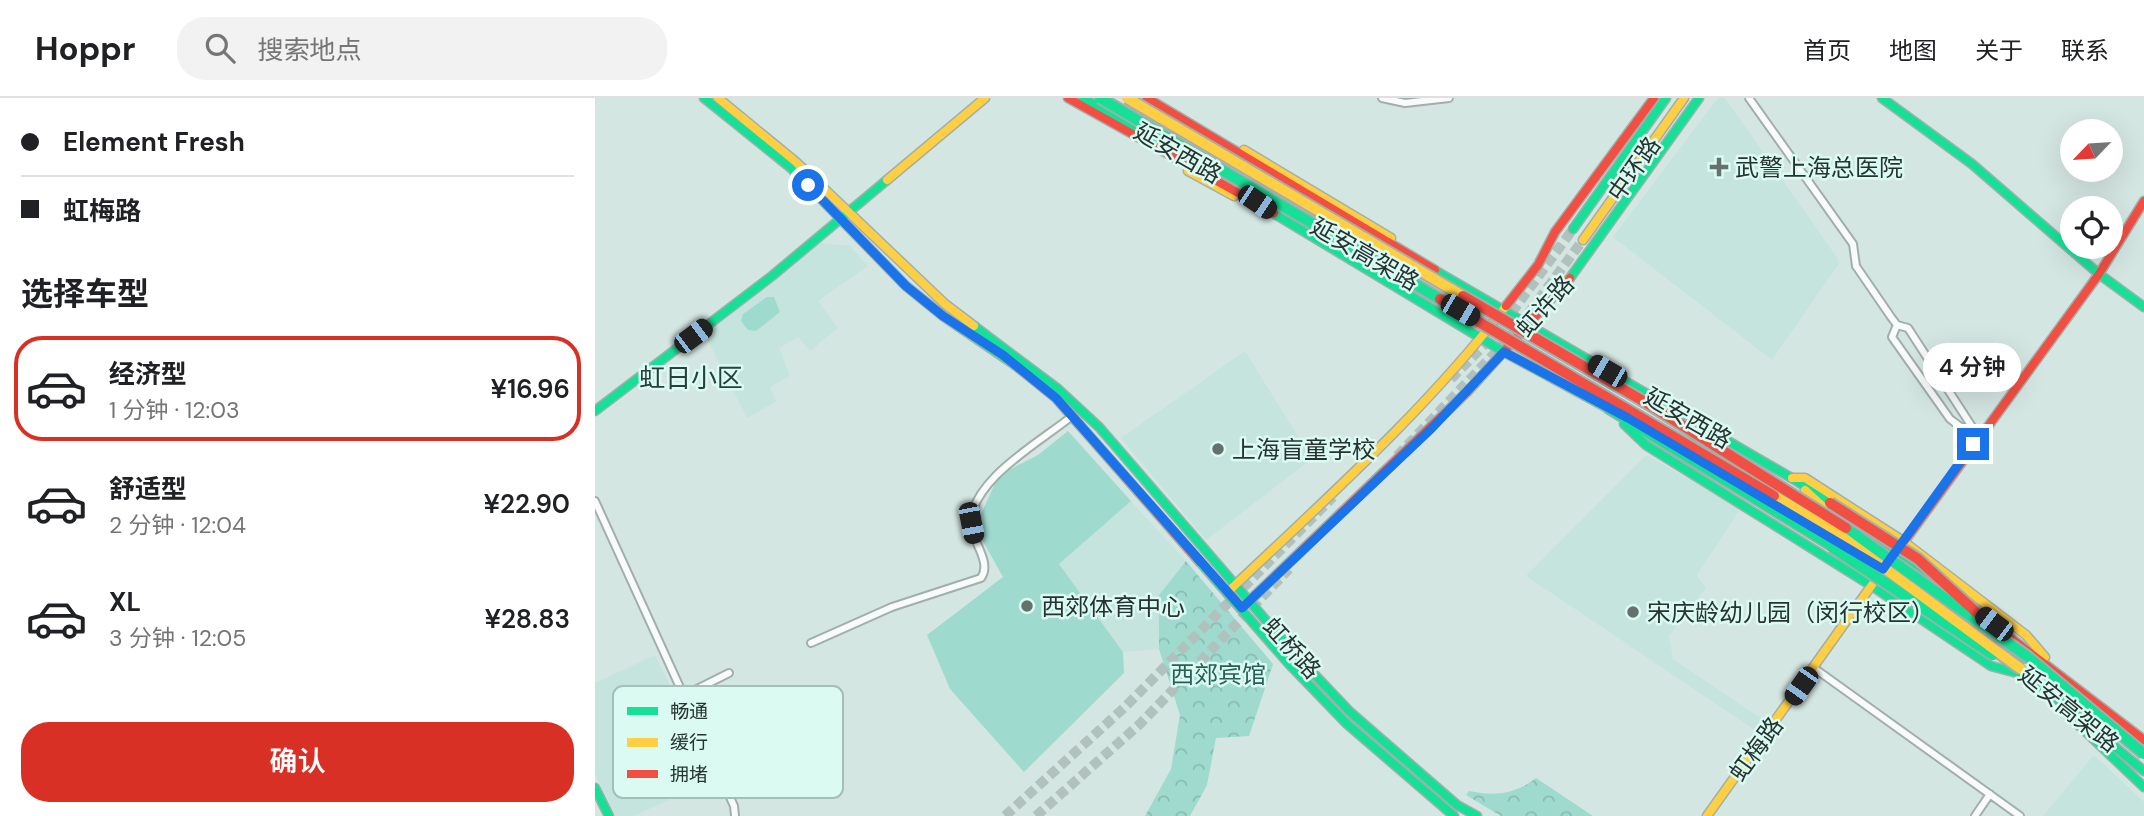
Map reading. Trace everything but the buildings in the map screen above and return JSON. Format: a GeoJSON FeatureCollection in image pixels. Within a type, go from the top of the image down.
{"type":"FeatureCollection","features":[{"type":"Feature","properties":{"kind":"main road","name":"虹桥路"},"geometry":{"type":"LineString","coordinates":[[704,98],[791,168],[945,304],[1059,389],[1159,494],[1232,588]]}},
{"type":"Feature","properties":{"kind":"main road","name":"虹桥路"},"geometry":{"type":"LineString","coordinates":[[718,98],[796,162],[906,286],[943,316],[1003,355],[1056,398],[1246,604],[1350,712],[1457,805],[1477,816]]}},
{"type":"Feature","properties":{"kind":"main road"},"geometry":{"type":"LineString","coordinates":[[595,411],[772,276],[985,98]]}},
{"type":"Feature","properties":{"kind":"main road"},"geometry":{"type":"LineString","coordinates":[[1066,98],[1274,213]]}},
{"type":"Feature","properties":{"kind":"main road"},"geometry":{"type":"LineString","coordinates":[[1066,98],[1219,189],[1274,213]]}},
{"type":"Feature","properties":{"kind":"main road","name":"延安西路"},"geometry":{"type":"LineString","coordinates":[[1083,98],[1225,180],[1274,213],[1481,339],[1608,409],[1883,569],[2021,672],[2108,750],[2144,787]]}},
{"type":"Feature","properties":{"kind":"main road","name":"延安高架路"},"geometry":{"type":"LineString","coordinates":[[1100,98],[1841,536],[2021,672],[2144,771]]}},
{"type":"Feature","properties":{"kind":"main road","name":"延安西路"},"geometry":{"type":"LineString","coordinates":[[1128,98],[1394,252],[1436,270]]}},
{"type":"Feature","properties":{"kind":"main road","name":"延安高架路"},"geometry":{"type":"LineString","coordinates":[[1128,98],[1707,439],[1843,525],[1993,630],[2144,754]]}},
{"type":"Feature","properties":{"kind":"main road"},"geometry":{"type":"LineString","coordinates":[[1148,98],[1436,270]]}},
{"type":"Feature","properties":{"kind":"main road","name":"延安西路"},"geometry":{"type":"LineString","coordinates":[[1148,98],[1277,169],[1400,243],[1436,270],[1528,327],[1792,478],[1824,509],[1895,552],[2144,740]]}},
{"type":"Feature","properties":{"kind":"main road","name":"虹许路"},"geometry":{"type":"LineString","coordinates":[[1232,588],[1381,446],[1481,339],[1542,260],[1555,232],[1654,98]]}},
{"type":"Feature","properties":{"kind":"main road","name":"中环路"},"geometry":{"type":"LineString","coordinates":[[1573,229],[1666,98]]}},
{"type":"Feature","properties":{"kind":"main road","name":"中环路"},"geometry":{"type":"LineString","coordinates":[[1583,240],[1684,98]]}},
{"type":"Feature","properties":{"kind":"main road","name":"虹许路"},"geometry":{"type":"LineString","coordinates":[[1246,604],[1431,429],[1528,327],[1592,252],[1699,98]]}},
{"type":"Feature","properties":{"kind":"main road"},"geometry":{"type":"LineString","coordinates":[[1882,98],[1972,164],[2099,274],[2144,307]]}},
{"type":"Feature","properties":{"kind":"main road","name":"虹梅路"},"geometry":{"type":"LineString","coordinates":[[1707,816],[1978,436],[2099,274],[2144,201]]}},
{"type":"Feature","properties":{"kind":"main road"},"geometry":{"type":"LineString","coordinates":[[1608,409],[1638,431],[1758,500],[1980,649],[2021,672]]}},
{"type":"Feature","properties":{"kind":"main road"},"geometry":{"type":"LineString","coordinates":[[1608,409],[1646,445],[1872,586],[1991,666],[2021,672]]}},
{"type":"Feature","properties":{"kind":"main road"},"geometry":{"type":"LineString","coordinates":[[1792,478],[1918,559],[1993,630]]}},
{"type":"Feature","properties":{"kind":"main road"},"geometry":{"type":"LineString","coordinates":[[1792,478],[1805,478],[1903,541],[2026,635],[2060,674]]}},
{"type":"Feature","properties":{"kind":"main road"},"geometry":{"type":"LineString","coordinates":[[1890,533],[1895,552]]}},
{"type":"Feature","properties":{"kind":"main road","name":"虹桥路"},"geometry":{"type":"LineString","coordinates":[[1246,604],[1289,664],[1346,723],[1454,816]]}},
{"type":"Feature","properties":{"kind":"main road"},"geometry":{"type":"LineString","coordinates":[[595,788],[609,816]]}},
{"type":"Feature","properties":{"kind":"street"},"geometry":{"type":"LineString","coordinates":[[1382,98],[1405,103],[1449,98]]}},
{"type":"Feature","properties":{"kind":"street"},"geometry":{"type":"LineString","coordinates":[[1749,98],[1853,244],[1856,266],[1897,325],[1907,328],[1978,436]]}},
{"type":"Feature","properties":{"kind":"street"},"geometry":{"type":"LineString","coordinates":[[1897,325],[1892,337],[1950,419],[1962,428],[1968,451]]}},
{"type":"Feature","properties":{"kind":"street"},"geometry":{"type":"LineString","coordinates":[[811,643],[892,607],[981,578],[983,563],[971,523],[980,497],[995,475],[1072,416]]}},
{"type":"Feature","properties":{"kind":"street"},"geometry":{"type":"LineString","coordinates":[[595,500],[652,630],[680,686]]}},
{"type":"Feature","properties":{"kind":"street"},"geometry":{"type":"LineString","coordinates":[[1814,668],[2020,816]]}},
{"type":"Feature","properties":{"kind":"street"},"geometry":{"type":"LineString","coordinates":[[703,686],[729,673]]}},
{"type":"Feature","properties":{"kind":"street"},"geometry":{"type":"LineString","coordinates":[[1975,816],[1990,794]]}},
{"type":"Feature","properties":{"kind":"street"},"geometry":{"type":"LineString","coordinates":[[730,798],[735,816]]}},
{"type":"Feature","properties":{"kind":"shaded area","name":"武警上海总医院"},"geometry":{"type":"Polygon","coordinates":[[[1718,98],[1725,98],[1840,262],[1772,360],[1613,237],[1718,98]]]}},
{"type":"Feature","properties":{"kind":"shaded area"},"geometry":{"type":"Polygon","coordinates":[[[820,243],[850,246],[868,266],[818,301],[838,328],[810,351],[798,337],[779,348],[790,376],[770,387],[777,401],[747,418],[704,333],[778,279],[820,243]]]}},
{"type":"Feature","properties":{"kind":"shaded area","name":"上海盲童学校"},"geometry":{"type":"Polygon","coordinates":[[[1245,351],[1312,459],[1206,540],[1121,438],[1245,351]]]}},
{"type":"Feature","properties":{"kind":"shaded area","name":"宋庆龄幼儿园（闵行校区）"},"geometry":{"type":"Polygon","coordinates":[[[1646,455],[1741,508],[1697,575],[1706,588],[1669,636],[1673,659],[1766,722],[1758,732],[1526,576],[1646,455]]]}},
{"type":"Feature","properties":{"kind":"shaded area"},"geometry":{"type":"Polygon","coordinates":[[[1131,501],[1186,561],[1159,595],[1159,649],[1123,652],[1059,564],[1131,501]]]}},
{"type":"Feature","properties":{"kind":"shaded area"},"geometry":{"type":"Polygon","coordinates":[[[655,655],[670,686],[613,686],[613,798],[673,798],[634,816],[616,816],[595,774],[595,683],[655,655]]]}},
{"type":"Feature","properties":{"kind":"shaded area"},"geometry":{"type":"Polygon","coordinates":[[[2094,755],[2144,802],[2144,816],[2043,816],[2094,755]]]}},
{"type":"Feature","properties":{"kind":"green space"},"geometry":{"type":"Polygon","coordinates":[[[767,297],[774,297],[780,312],[756,331],[748,330],[741,321],[743,314],[767,297]]]}},
{"type":"Feature","properties":{"kind":"green space","name":"西郊体育中心"},"geometry":{"type":"Polygon","coordinates":[[[1068,431],[1131,501],[1059,564],[1123,652],[1124,673],[1024,772],[950,689],[927,635],[1003,577],[975,527],[999,475],[1038,455],[1068,431]]]}},
{"type":"Feature","properties":{"kind":"green space","name":"西郊宾馆"},"geometry":{"type":"Polygon","coordinates":[[[1186,561],[1273,664],[1249,736],[1216,738],[1207,785],[1190,816],[1145,816],[1171,769],[1180,715],[1159,649],[1159,595],[1186,561]]]}},
{"type":"Feature","properties":{"kind":"green space"},"geometry":{"type":"Polygon","coordinates":[[[1536,778],[1593,816],[1501,816],[1466,795],[1469,791],[1496,794],[1512,791],[1536,778]]]}},
{"type":"Feature","properties":{"kind":"tunnel"},"geometry":{"type":"LineString","coordinates":[[1451,379],[1499,330],[1573,229]]}},
{"type":"Feature","properties":{"kind":"tunnel"},"geometry":{"type":"LineString","coordinates":[[1397,456],[1513,334],[1583,240]]}},
{"type":"Feature","properties":{"kind":"tunnel"},"geometry":{"type":"LineString","coordinates":[[1005,816],[1125,707],[1333,497]]}},
{"type":"Feature","properties":{"kind":"tunnel"},"geometry":{"type":"LineString","coordinates":[[1036,816],[1141,723],[1289,569]]}},
{"type":"Feature","properties":{"kind":"traffic: fast"},"geometry":{"type":"LineString","coordinates":[[704,98],[791,168],[906,286],[943,316],[1015,365]]}},
{"type":"Feature","properties":{"kind":"traffic: fast"},"geometry":{"type":"LineString","coordinates":[[1083,98],[1193,162]]}},
{"type":"Feature","properties":{"kind":"traffic: fast"},"geometry":{"type":"LineString","coordinates":[[1100,98],[1440,299]]}},
{"type":"Feature","properties":{"kind":"traffic: fast"},"geometry":{"type":"LineString","coordinates":[[1573,229],[1666,98]]}},
{"type":"Feature","properties":{"kind":"traffic: fast"},"geometry":{"type":"LineString","coordinates":[[1570,278],[1699,98]]}},
{"type":"Feature","properties":{"kind":"traffic: fast"},"geometry":{"type":"LineString","coordinates":[[1882,98],[1972,164],[2099,274],[2144,307]]}},
{"type":"Feature","properties":{"kind":"traffic: fast"},"geometry":{"type":"LineString","coordinates":[[595,411],[772,276],[887,180]]}},
{"type":"Feature","properties":{"kind":"traffic: fast"},"geometry":{"type":"LineString","coordinates":[[1270,211],[1504,352],[1611,410]]}},
{"type":"Feature","properties":{"kind":"traffic: fast"},"geometry":{"type":"LineString","coordinates":[[1429,267],[1795,480]]}},
{"type":"Feature","properties":{"kind":"traffic: fast"},"geometry":{"type":"LineString","coordinates":[[974,326],[1058,389],[1099,427],[1295,654],[1350,712],[1457,805],[1477,816]]}},
{"type":"Feature","properties":{"kind":"traffic: fast"},"geometry":{"type":"LineString","coordinates":[[1608,409],[1832,547]]}},
{"type":"Feature","properties":{"kind":"traffic: fast"},"geometry":{"type":"LineString","coordinates":[[1624,424],[1646,445],[1872,586],[1991,666],[2021,674]]}},
{"type":"Feature","properties":{"kind":"traffic: fast"},"geometry":{"type":"LineString","coordinates":[[1792,478],[1830,503]]}},
{"type":"Feature","properties":{"kind":"traffic: fast"},"geometry":{"type":"LineString","coordinates":[[1840,519],[1934,579]]}},
{"type":"Feature","properties":{"kind":"traffic: fast"},"geometry":{"type":"LineString","coordinates":[[1846,528],[2028,657],[2144,754]]}},
{"type":"Feature","properties":{"kind":"traffic: fast"},"geometry":{"type":"LineString","coordinates":[[1832,547],[1993,655]]}},
{"type":"Feature","properties":{"kind":"traffic: fast"},"geometry":{"type":"LineString","coordinates":[[1200,562],[1289,664],[1346,723],[1454,816]]}},
{"type":"Feature","properties":{"kind":"traffic: fast"},"geometry":{"type":"LineString","coordinates":[[2021,669],[2144,771]]}},
{"type":"Feature","properties":{"kind":"traffic: fast"},"geometry":{"type":"LineString","coordinates":[[2065,712],[2144,787]]}},
{"type":"Feature","properties":{"kind":"traffic: fast"},"geometry":{"type":"LineString","coordinates":[[595,788],[609,816]]}},
{"type":"Feature","properties":{"kind":"traffic: slow"},"geometry":{"type":"LineString","coordinates":[[718,98],[796,162],[945,304],[974,326]]}},
{"type":"Feature","properties":{"kind":"traffic: slow"},"geometry":{"type":"LineString","coordinates":[[887,180],[985,98]]}},
{"type":"Feature","properties":{"kind":"traffic: slow"},"geometry":{"type":"LineString","coordinates":[[1127,98],[1463,296]]}},
{"type":"Feature","properties":{"kind":"traffic: slow"},"geometry":{"type":"LineString","coordinates":[[1583,240],[1684,98]]}},
{"type":"Feature","properties":{"kind":"traffic: slow"},"geometry":{"type":"LineString","coordinates":[[1244,150],[1391,238]]}},
{"type":"Feature","properties":{"kind":"traffic: slow"},"geometry":{"type":"LineString","coordinates":[[1188,171],[1234,196]]}},
{"type":"Feature","properties":{"kind":"traffic: slow"},"geometry":{"type":"LineString","coordinates":[[1232,588],[1409,417],[1506,306]]}},
{"type":"Feature","properties":{"kind":"traffic: slow"},"geometry":{"type":"LineString","coordinates":[[1640,424],[1862,557]]}},
{"type":"Feature","properties":{"kind":"traffic: slow"},"geometry":{"type":"LineString","coordinates":[[1792,478],[1805,478],[1903,541],[2026,635],[2045,657]]}},
{"type":"Feature","properties":{"kind":"traffic: slow"},"geometry":{"type":"LineString","coordinates":[[1805,490],[1828,511]]}},
{"type":"Feature","properties":{"kind":"traffic: slow"},"geometry":{"type":"LineString","coordinates":[[1774,496],[1841,536],[2021,669]]}},
{"type":"Feature","properties":{"kind":"traffic: slow"},"geometry":{"type":"LineString","coordinates":[[1707,816],[1874,582]]}},
{"type":"Feature","properties":{"kind":"traffic: jam"},"geometry":{"type":"LineString","coordinates":[[1068,98],[1274,213]]}},
{"type":"Feature","properties":{"kind":"traffic: jam"},"geometry":{"type":"LineString","coordinates":[[1147,98],[1435,270]]}},
{"type":"Feature","properties":{"kind":"traffic: jam"},"geometry":{"type":"LineString","coordinates":[[1506,306],[1538,265],[1555,232],[1654,98]]}},
{"type":"Feature","properties":{"kind":"traffic: jam"},"geometry":{"type":"LineString","coordinates":[[1234,158],[1325,211]]}},
{"type":"Feature","properties":{"kind":"traffic: jam"},"geometry":{"type":"LineString","coordinates":[[1882,572],[2099,274],[2144,201]]}},
{"type":"Feature","properties":{"kind":"traffic: jam"},"geometry":{"type":"LineString","coordinates":[[1247,603],[1468,391],[1570,278]]}},
{"type":"Feature","properties":{"kind":"traffic: jam"},"geometry":{"type":"LineString","coordinates":[[1463,296],[1650,405],[1846,528]]}},
{"type":"Feature","properties":{"kind":"traffic: jam"},"geometry":{"type":"LineString","coordinates":[[1440,299],[1774,496]]}},
{"type":"Feature","properties":{"kind":"traffic: jam"},"geometry":{"type":"LineString","coordinates":[[1015,365],[1056,398],[1200,562]]}},
{"type":"Feature","properties":{"kind":"traffic: jam"},"geometry":{"type":"LineString","coordinates":[[1830,503],[1918,559],[1977,613]]}},
{"type":"Feature","properties":{"kind":"traffic: jam"},"geometry":{"type":"LineString","coordinates":[[1973,609],[2144,740]]}},
{"type":"Feature","properties":{"kind":"place","name":"武警上海总医院"},"geometry":{"type":"Point","coordinates":[1719,167]}},
{"type":"Feature","properties":{"kind":"place","name":"上海盲童学校"},"geometry":{"type":"Point","coordinates":[1218,449]}},
{"type":"Feature","properties":{"kind":"place","name":"西郊体育中心"},"geometry":{"type":"Point","coordinates":[1027,606]}},
{"type":"Feature","properties":{"kind":"place","name":"宋庆龄幼儿园（闵行校区）"},"geometry":{"type":"Point","coordinates":[1633,612]}},
{"type":"Feature","properties":{"kind":"district","name":"虹日小区"},"geometry":{"type":"Point","coordinates":[691,378]}},
{"type":"Feature","properties":{"kind":"route"},"geometry":{"type":"LineString","coordinates":[[808,185],[906,286],[943,316],[1003,355],[1056,398],[1242,608],[1431,429],[1504,352],[1628,418],[1883,569],[1973,444]]}}]}
